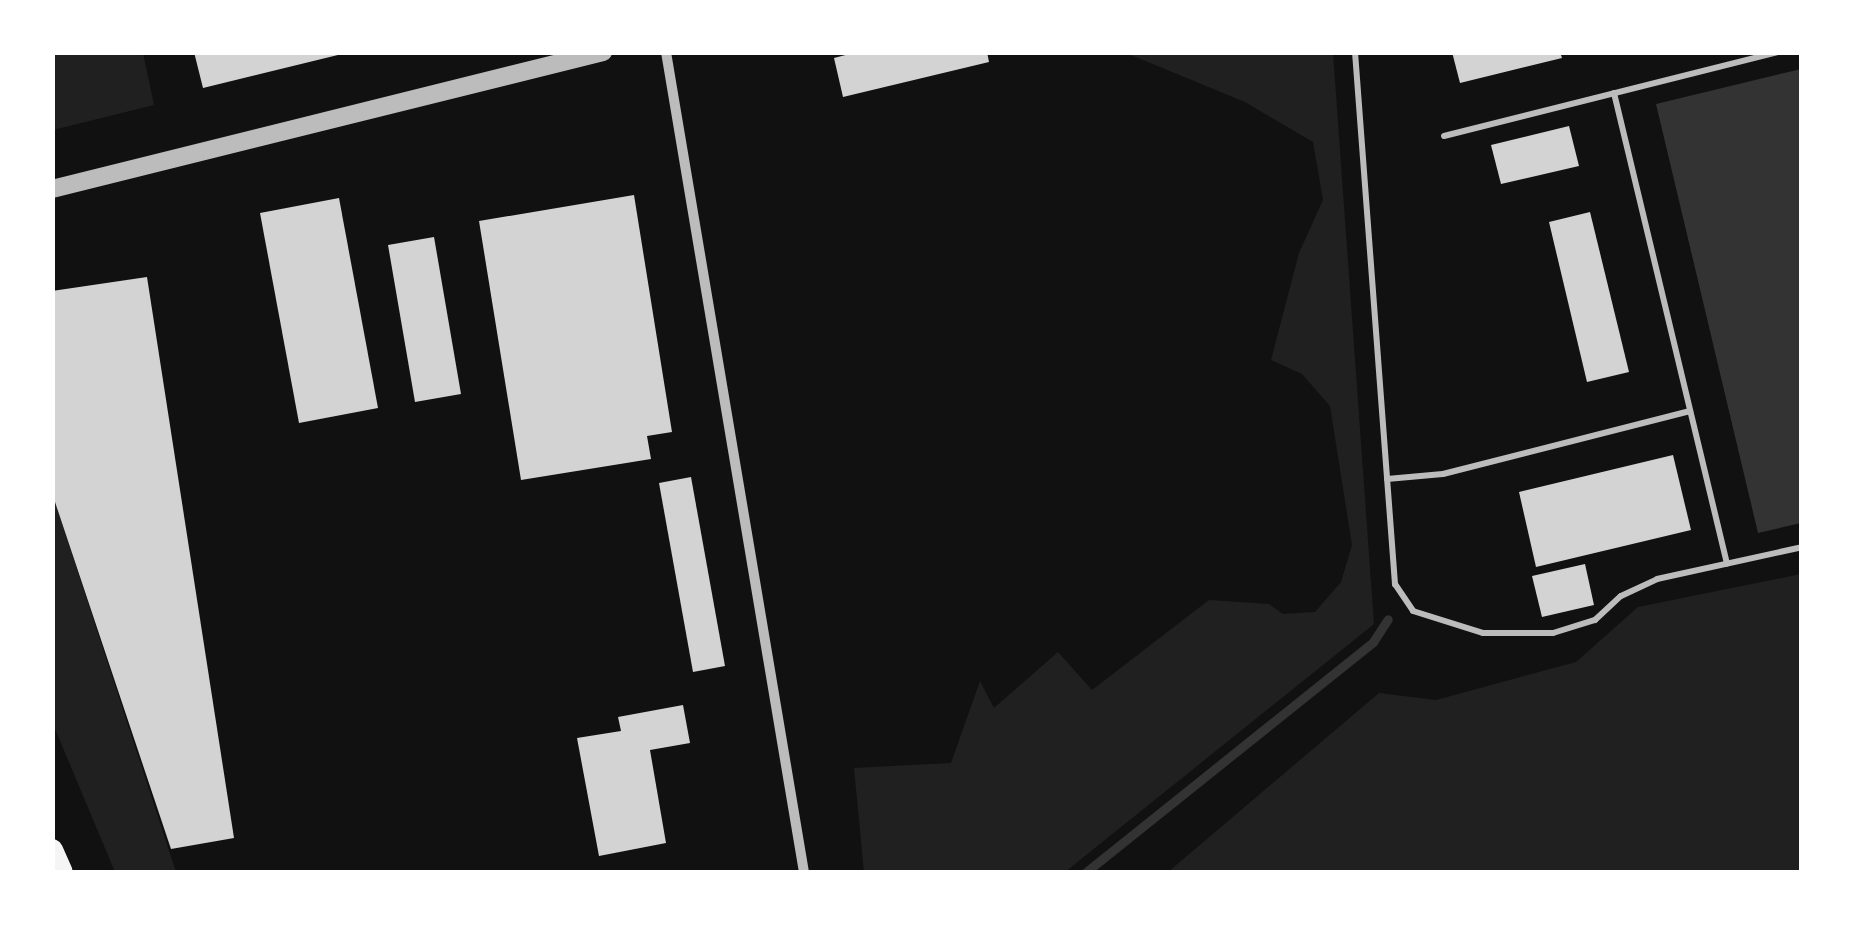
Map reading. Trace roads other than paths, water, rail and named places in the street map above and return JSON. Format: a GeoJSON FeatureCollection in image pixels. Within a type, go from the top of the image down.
{"type":"FeatureCollection","features":[{"type":"Feature","properties":{"kind":"highway"},"geometry":{"type":"LineString","coordinates":[[52,850],[62,872]]}},
{"type":"Feature","properties":{"kind":"street"},"geometry":{"type":"LineString","coordinates":[[52,188],[603,52]]}},
{"type":"Feature","properties":{"kind":"street"},"geometry":{"type":"LineString","coordinates":[[666,52],[804,872]]}},
{"type":"Feature","properties":{"kind":"lane"},"geometry":{"type":"LineString","coordinates":[[1354,52],[1395,584],[1413,611],[1448,626],[1517,637],[1552,633],[1595,620],[1638,585],[1802,547]]}},
{"type":"Feature","properties":{"kind":"lane"},"geometry":{"type":"LineString","coordinates":[[1444,136],[1778,52]]}},
{"type":"Feature","properties":{"kind":"lane"},"geometry":{"type":"LineString","coordinates":[[1614,94],[1727,564]]}},
{"type":"Feature","properties":{"kind":"lane"},"geometry":{"type":"LineString","coordinates":[[1387,479],[1443,474],[1690,411]]}},
{"type":"Feature","properties":{"kind":"waterway"},"geometry":{"type":"LineString","coordinates":[[1086,872],[1373,642],[1388,619]]}}]}
